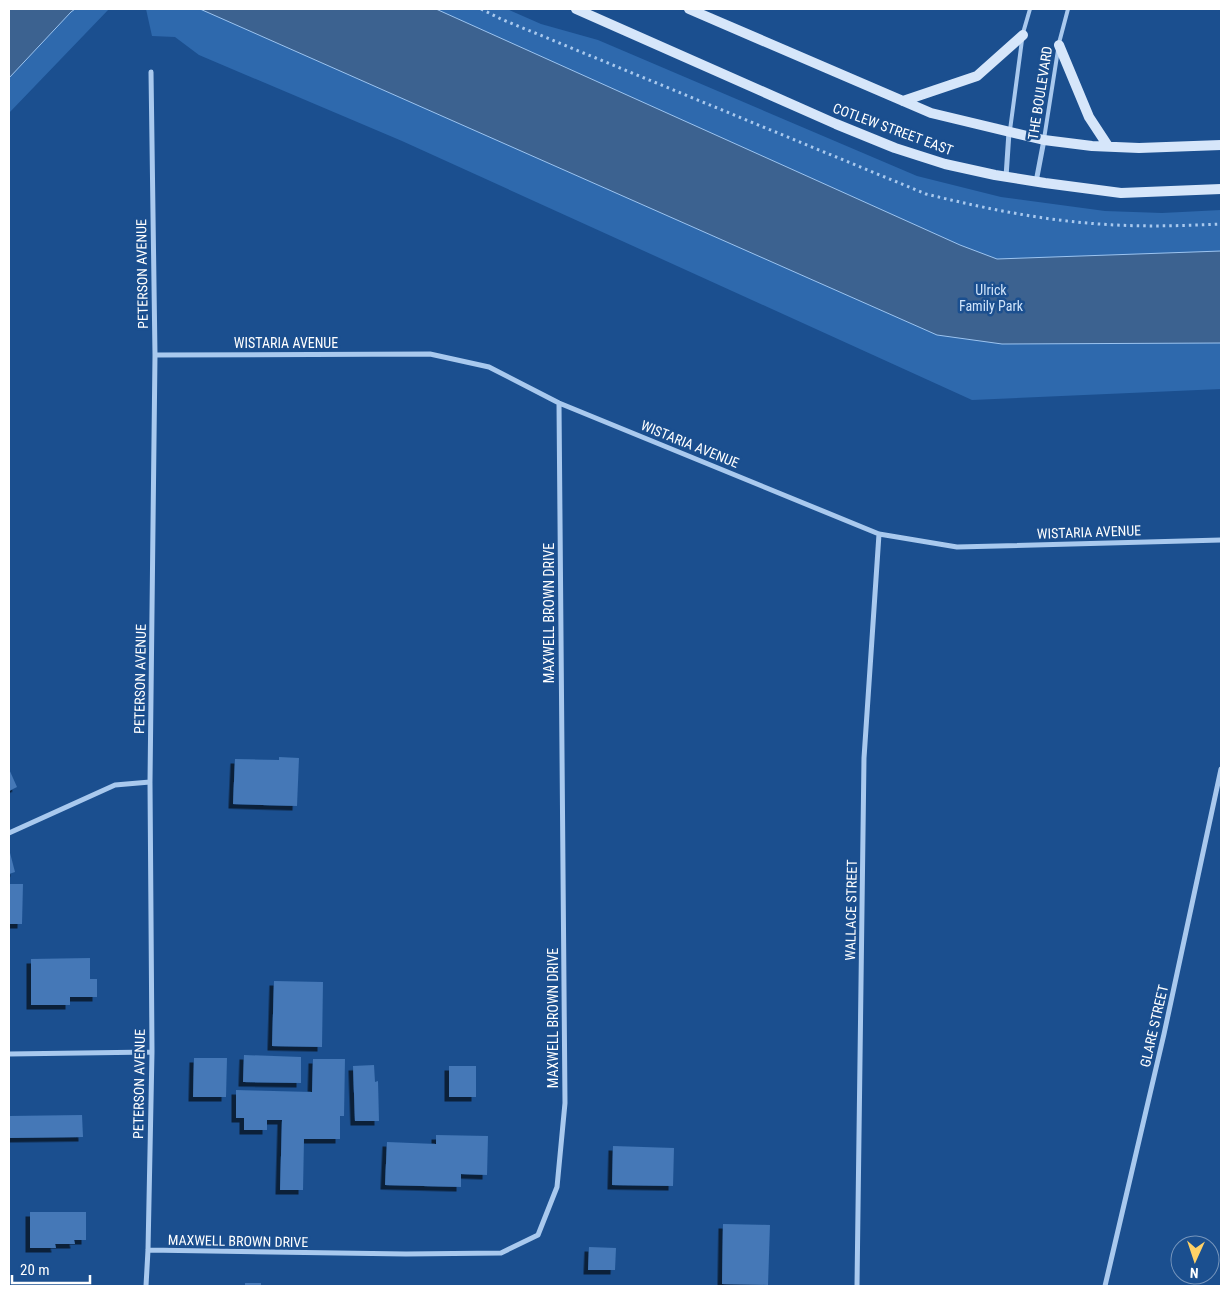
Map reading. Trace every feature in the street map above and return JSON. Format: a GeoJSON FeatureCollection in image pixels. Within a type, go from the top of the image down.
{"type":"FeatureCollection","features":[{"type":"Feature","properties":{"kind":"main road","name":"COTLEW STREET EAST"},"geometry":{"type":"LineString","coordinates":[[576,9],[836,124],[895,148],[945,164],[1036,182],[1121,193],[1221,190]]}},
{"type":"Feature","properties":{"kind":"main road","name":"COTLEW STREET EAST"},"geometry":{"type":"LineString","coordinates":[[689,9],[930,114],[1044,140],[1139,148],[1221,145]]}},
{"type":"Feature","properties":{"kind":"main road"},"geometry":{"type":"LineString","coordinates":[[903,101],[977,76],[1023,34]]}},
{"type":"Feature","properties":{"kind":"main road"},"geometry":{"type":"LineString","coordinates":[[1059,45],[1088,118],[1108,146]]}},
{"type":"Feature","properties":{"kind":"street","name":"PETERSON AVENUE"},"geometry":{"type":"LineString","coordinates":[[146,1286],[152,1052],[150,782],[155,355],[151,72]]}},
{"type":"Feature","properties":{"kind":"street","name":"THE BOULEVARD"},"geometry":{"type":"LineString","coordinates":[[1006,177],[1009,132]]}},
{"type":"Feature","properties":{"kind":"street","name":"THE BOULEVARD"},"geometry":{"type":"LineString","coordinates":[[1036,182],[1044,140]]}},
{"type":"Feature","properties":{"kind":"street","name":"WISTARIA AVENUE"},"geometry":{"type":"LineString","coordinates":[[155,355],[430,354],[489,367],[559,403],[879,534],[957,547],[1221,540]]}},
{"type":"Feature","properties":{"kind":"street","name":"MAXWELL BROWN DRIVE"},"geometry":{"type":"LineString","coordinates":[[148,1250],[406,1254],[501,1253],[538,1235],[557,1187],[564,1103],[559,403]]}},
{"type":"Feature","properties":{"kind":"street","name":"WALLACE STREET"},"geometry":{"type":"LineString","coordinates":[[857,1286],[864,758],[879,534]]}},
{"type":"Feature","properties":{"kind":"street","name":"GLARE STREET"},"geometry":{"type":"LineString","coordinates":[[1105,1286],[1164,1034],[1221,769]]}},
{"type":"Feature","properties":{"kind":"street"},"geometry":{"type":"LineString","coordinates":[[9,833],[115,785],[150,782]]}},
{"type":"Feature","properties":{"kind":"street"},"geometry":{"type":"LineString","coordinates":[[9,1054],[152,1052]]}},
{"type":"Feature","properties":{"kind":"lane","name":"THE BOULEVARD"},"geometry":{"type":"LineString","coordinates":[[1009,132],[1023,34],[1030,9]]}},
{"type":"Feature","properties":{"kind":"lane","name":"THE BOULEVARD"},"geometry":{"type":"LineString","coordinates":[[1044,140],[1059,45],[1068,9]]}},
{"type":"Feature","properties":{"kind":"green space"},"geometry":{"type":"Polygon","coordinates":[[[9,9],[109,9],[9,113],[9,9]]]}},
{"type":"Feature","properties":{"kind":"green space","name":"Ulrick Family Park"},"geometry":{"type":"Polygon","coordinates":[[[146,9],[507,9],[541,24],[598,40],[917,176],[1001,197],[1105,211],[1162,213],[1221,210],[1221,389],[972,400],[402,141],[199,55],[175,37],[152,36],[146,9]]]}},
{"type":"Feature","properties":{"kind":"shaded area"},"geometry":{"type":"Polygon","coordinates":[[[9,9],[75,9],[9,78],[9,9]]]}},
{"type":"Feature","properties":{"kind":"shaded area"},"geometry":{"type":"Polygon","coordinates":[[[200,9],[436,9],[960,245],[997,259],[1221,251],[1221,343],[1002,344],[937,335],[200,9]]]}},
{"type":"Feature","properties":{"kind":"building"},"geometry":{"type":"Polygon","coordinates":[[[279,757],[299,758],[297,806],[233,804],[235,759],[279,760],[279,757]]]}},
{"type":"Feature","properties":{"kind":"building"},"geometry":{"type":"Polygon","coordinates":[[[9,769],[17,787],[9,791],[9,769]]]}},
{"type":"Feature","properties":{"kind":"building"},"geometry":{"type":"Polygon","coordinates":[[[9,849],[15,872],[9,874],[9,849]]]}},
{"type":"Feature","properties":{"kind":"building"},"geometry":{"type":"Polygon","coordinates":[[[9,884],[23,884],[22,924],[9,924],[9,884]]]}},
{"type":"Feature","properties":{"kind":"building"},"geometry":{"type":"Polygon","coordinates":[[[90,958],[90,979],[97,979],[97,997],[70,997],[70,1005],[31,1005],[31,959],[90,958]]]}},
{"type":"Feature","properties":{"kind":"building"},"geometry":{"type":"Polygon","coordinates":[[[274,981],[323,982],[322,1047],[272,1046],[274,981]]]}},
{"type":"Feature","properties":{"kind":"building"},"geometry":{"type":"Polygon","coordinates":[[[244,1055],[301,1057],[301,1083],[243,1082],[244,1055]]]}},
{"type":"Feature","properties":{"kind":"building"},"geometry":{"type":"Polygon","coordinates":[[[194,1058],[227,1058],[226,1097],[193,1097],[194,1058]]]}},
{"type":"Feature","properties":{"kind":"building"},"geometry":{"type":"Polygon","coordinates":[[[313,1059],[345,1059],[344,1116],[340,1116],[340,1139],[304,1139],[303,1190],[280,1190],[282,1120],[267,1120],[267,1130],[244,1130],[244,1118],[236,1118],[236,1090],[312,1092],[313,1059]]]}},
{"type":"Feature","properties":{"kind":"building"},"geometry":{"type":"Polygon","coordinates":[[[374,1065],[375,1082],[378,1081],[379,1121],[355,1121],[353,1066],[374,1065]]]}},
{"type":"Feature","properties":{"kind":"building"},"geometry":{"type":"Polygon","coordinates":[[[449,1066],[476,1066],[476,1097],[449,1097],[449,1066]]]}},
{"type":"Feature","properties":{"kind":"building"},"geometry":{"type":"Polygon","coordinates":[[[82,1115],[83,1137],[9,1138],[9,1116],[82,1115]]]}},
{"type":"Feature","properties":{"kind":"building"},"geometry":{"type":"Polygon","coordinates":[[[436,1135],[488,1136],[487,1175],[461,1174],[461,1187],[385,1185],[387,1142],[436,1144],[436,1135]]]}},
{"type":"Feature","properties":{"kind":"building"},"geometry":{"type":"Polygon","coordinates":[[[613,1146],[674,1148],[673,1186],[612,1185],[613,1146]]]}},
{"type":"Feature","properties":{"kind":"building"},"geometry":{"type":"Polygon","coordinates":[[[30,1212],[86,1212],[86,1240],[74,1240],[75,1244],[55,1244],[56,1248],[30,1248],[30,1212]]]}},
{"type":"Feature","properties":{"kind":"building"},"geometry":{"type":"Polygon","coordinates":[[[723,1224],[770,1225],[768,1285],[722,1284],[723,1224]]]}},
{"type":"Feature","properties":{"kind":"building"},"geometry":{"type":"Polygon","coordinates":[[[589,1247],[616,1248],[615,1270],[588,1270],[589,1247]]]}},
{"type":"Feature","properties":{"kind":"building"},"geometry":{"type":"Polygon","coordinates":[[[245,1283],[261,1283],[261,1286],[245,1286],[245,1283]]]}}]}
